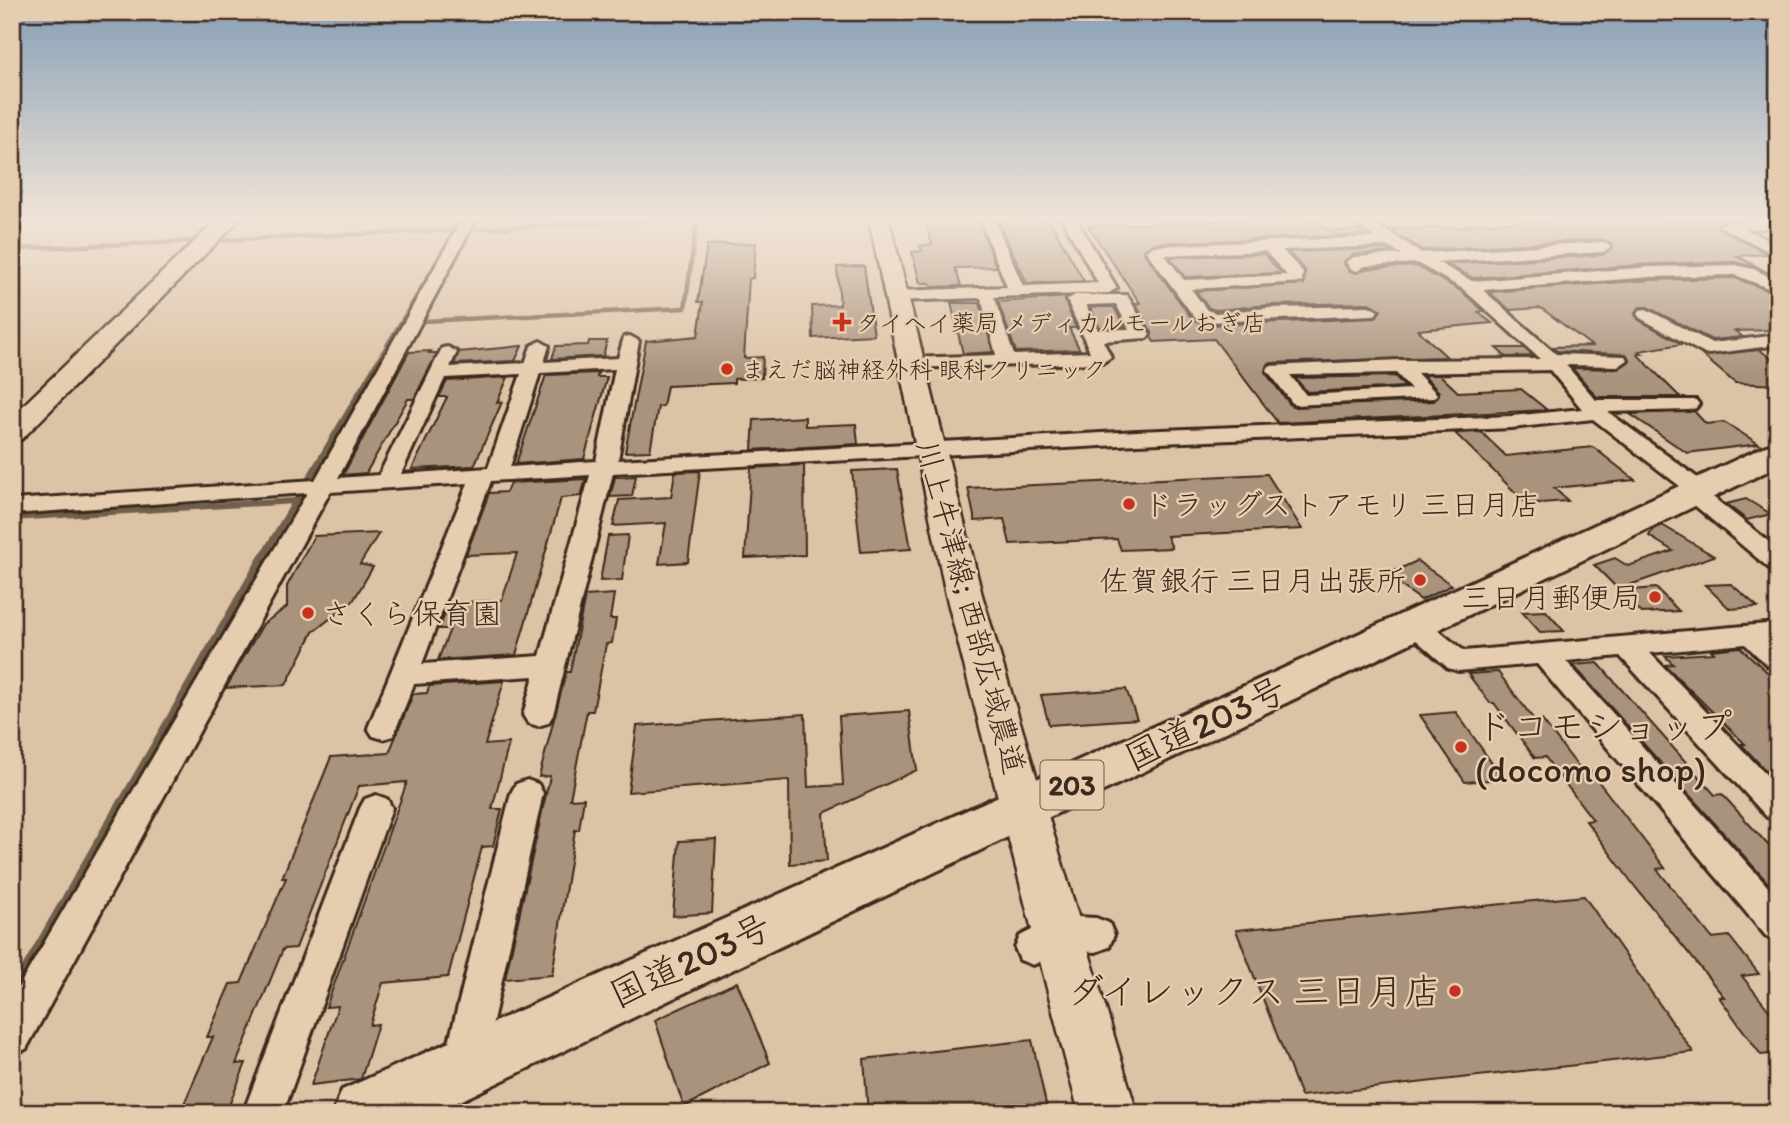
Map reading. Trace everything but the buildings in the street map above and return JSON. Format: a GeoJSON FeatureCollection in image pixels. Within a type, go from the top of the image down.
{"type":"FeatureCollection","features":[{"type":"Feature","properties":{"kind":"highway","name":"国道203号"},"geometry":{"type":"LineString","coordinates":[[365,1113],[1415,625],[1778,453]]}},
{"type":"Feature","properties":{"kind":"main road"},"geometry":{"type":"LineString","coordinates":[[12,433],[177,272]]}},
{"type":"Feature","properties":{"kind":"main road","name":"川上牛津線; 西部広域農道"},"geometry":{"type":"LineString","coordinates":[[891,272],[964,595],[1063,939],[1108,1113]]}},
{"type":"Feature","properties":{"kind":"street"},"geometry":{"type":"LineString","coordinates":[[12,1035],[441,272]]}},
{"type":"Feature","properties":{"kind":"street"},"geometry":{"type":"LineString","coordinates":[[1009,272],[1017,292]]}},
{"type":"Feature","properties":{"kind":"street"},"geometry":{"type":"LineString","coordinates":[[896,296],[1109,288],[1099,272]]}},
{"type":"Feature","properties":{"kind":"street"},"geometry":{"type":"LineString","coordinates":[[1170,272],[1201,314],[1215,318],[1369,311]]}},
{"type":"Feature","properties":{"kind":"street"},"geometry":{"type":"LineString","coordinates":[[1181,285],[1291,281],[1297,276],[1293,272]]}},
{"type":"Feature","properties":{"kind":"street"},"geometry":{"type":"LineString","coordinates":[[1442,272],[1469,286],[1553,362],[1594,410],[1691,484],[1694,493],[1778,562]]}},
{"type":"Feature","properties":{"kind":"street"},"geometry":{"type":"LineString","coordinates":[[1469,286],[1672,272]]}},
{"type":"Feature","properties":{"kind":"street"},"geometry":{"type":"LineString","coordinates":[[1745,272],[1778,287]]}},
{"type":"Feature","properties":{"kind":"street"},"geometry":{"type":"LineString","coordinates":[[1283,281],[1313,313]]}},
{"type":"Feature","properties":{"kind":"street"},"geometry":{"type":"LineString","coordinates":[[988,300],[1007,360]]}},
{"type":"Feature","properties":{"kind":"street"},"geometry":{"type":"LineString","coordinates":[[1646,314],[1709,349],[1778,340]]}},
{"type":"Feature","properties":{"kind":"street"},"geometry":{"type":"LineString","coordinates":[[911,364],[1102,357],[1092,336]]}},
{"type":"Feature","properties":{"kind":"street"},"geometry":{"type":"LineString","coordinates":[[538,715],[603,468],[607,462],[630,341]]}},
{"type":"Feature","properties":{"kind":"street"},"geometry":{"type":"LineString","coordinates":[[383,728],[490,475],[540,346]]}},
{"type":"Feature","properties":{"kind":"street"},"geometry":{"type":"LineString","coordinates":[[387,481],[448,352]]}},
{"type":"Feature","properties":{"kind":"street"},"geometry":{"type":"LineString","coordinates":[[1400,366],[1427,394],[1301,401],[1276,370],[1400,366],[1618,360]]}},
{"type":"Feature","properties":{"kind":"street"},"geometry":{"type":"LineString","coordinates":[[438,373],[626,363]]}},
{"type":"Feature","properties":{"kind":"street"},"geometry":{"type":"LineString","coordinates":[[12,507],[323,485],[929,449],[1512,422],[1594,410],[1689,404]]}},
{"type":"Feature","properties":{"kind":"street"},"geometry":{"type":"LineString","coordinates":[[1415,625],[1458,660],[1765,633],[1778,659]]}},
{"type":"Feature","properties":{"kind":"street"},"geometry":{"type":"LineString","coordinates":[[1626,645],[1778,808]]}},
{"type":"Feature","properties":{"kind":"street"},"geometry":{"type":"LineString","coordinates":[[1543,653],[1778,924]]}},
{"type":"Feature","properties":{"kind":"street"},"geometry":{"type":"LineString","coordinates":[[404,675],[551,665]]}},
{"type":"Feature","properties":{"kind":"street"},"geometry":{"type":"LineString","coordinates":[[463,1067],[527,793]]}},
{"type":"Feature","properties":{"kind":"street"},"geometry":{"type":"LineString","coordinates":[[263,1113],[376,808]]}},
{"type":"Feature","properties":{"kind":"waterway"},"geometry":{"type":"LineString","coordinates":[[375,366],[431,272]]}},
{"type":"Feature","properties":{"kind":"waterway"},"geometry":{"type":"LineString","coordinates":[[423,321],[685,308],[690,272]]}},
{"type":"Feature","properties":{"kind":"waterway"},"geometry":{"type":"LineString","coordinates":[[263,556],[376,365]]}},
{"type":"Feature","properties":{"kind":"waterway"},"geometry":{"type":"LineString","coordinates":[[12,518],[295,501]]}},
{"type":"Feature","properties":{"kind":"waterway"},"geometry":{"type":"LineString","coordinates":[[121,804],[264,555]]}},
{"type":"Feature","properties":{"kind":"waterway"},"geometry":{"type":"LineString","coordinates":[[12,994],[122,802]]}},
{"type":"Feature","properties":{"kind":"place","name":"タイヘイ薬局 メディカルモールおぎ店"},"geometry":{"type":"Point","coordinates":[842,322]}},
{"type":"Feature","properties":{"kind":"place","name":"まえだ脳神経外科 眼科クリニック"},"geometry":{"type":"Point","coordinates":[727,369]}},
{"type":"Feature","properties":{"kind":"place","name":"ドラッグストアモリ 三日月店"},"geometry":{"type":"Point","coordinates":[1129,504]}},
{"type":"Feature","properties":{"kind":"place","name":"佐賀銀行 三日月出張所"},"geometry":{"type":"Point","coordinates":[1420,580]}},
{"type":"Feature","properties":{"kind":"place","name":"三日月郵便局"},"geometry":{"type":"Point","coordinates":[1655,597]}},
{"type":"Feature","properties":{"kind":"place","name":"さくら保育園"},"geometry":{"type":"Point","coordinates":[308,613]}},
{"type":"Feature","properties":{"kind":"place","name":"ドコモショップ (docomo shop)"},"geometry":{"type":"Point","coordinates":[1461,747]}},
{"type":"Feature","properties":{"kind":"place","name":"ダイレックス 三日月店"},"geometry":{"type":"Point","coordinates":[1455,991]}}]}
